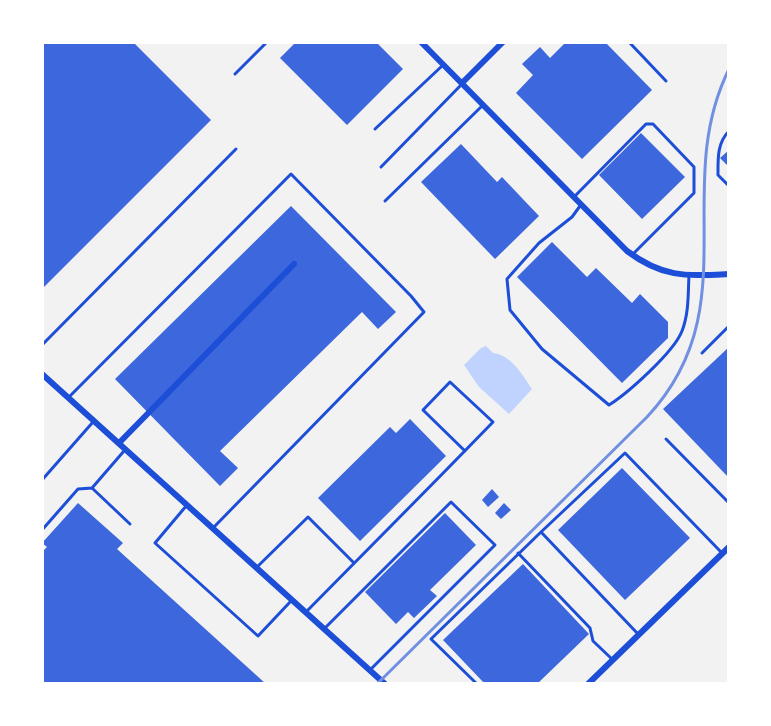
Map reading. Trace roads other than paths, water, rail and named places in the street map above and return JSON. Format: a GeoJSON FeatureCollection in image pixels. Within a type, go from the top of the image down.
{"type":"FeatureCollection","features":[{"type":"Feature","properties":{"kind":"street"},"geometry":{"type":"LineString","coordinates":[[421,42],[632,255],[655,269],[689,275],[729,275]]}},
{"type":"Feature","properties":{"kind":"street"},"geometry":{"type":"LineString","coordinates":[[462,83],[503,42]]}},
{"type":"Feature","properties":{"kind":"street"},"geometry":{"type":"LineString","coordinates":[[118,443],[294,264]]}},
{"type":"Feature","properties":{"kind":"street"},"geometry":{"type":"LineString","coordinates":[[42,374],[214,527],[385,684]]}},
{"type":"Feature","properties":{"kind":"street"},"geometry":{"type":"LineString","coordinates":[[588,684],[729,547]]}},
{"type":"Feature","properties":{"kind":"lane"},"geometry":{"type":"LineString","coordinates":[[235,74],[267,42]]}},
{"type":"Feature","properties":{"kind":"lane"},"geometry":{"type":"LineString","coordinates":[[629,42],[666,81]]}},
{"type":"Feature","properties":{"kind":"lane"},"geometry":{"type":"LineString","coordinates":[[375,129],[444,65]]}},
{"type":"Feature","properties":{"kind":"lane"},"geometry":{"type":"LineString","coordinates":[[381,167],[462,83]]}},
{"type":"Feature","properties":{"kind":"lane"},"geometry":{"type":"LineString","coordinates":[[385,201],[483,105]]}},
{"type":"Feature","properties":{"kind":"lane"},"geometry":{"type":"LineString","coordinates":[[573,197],[646,124],[653,124],[694,167],[694,193],[632,255]]}},
{"type":"Feature","properties":{"kind":"lane"},"geometry":{"type":"LineString","coordinates":[[729,131],[723,137],[718,154],[718,175],[729,186]]}},
{"type":"Feature","properties":{"kind":"lane"},"geometry":{"type":"LineString","coordinates":[[42,345],[236,149]]}},
{"type":"Feature","properties":{"kind":"lane"},"geometry":{"type":"LineString","coordinates":[[68,398],[291,174],[424,312],[214,527]]}},
{"type":"Feature","properties":{"kind":"lane"},"geometry":{"type":"LineString","coordinates":[[581,204],[572,217],[539,243],[507,279],[510,310],[542,349],[609,405],[626,394],[681,333],[687,311],[689,275]]}},
{"type":"Feature","properties":{"kind":"lane"},"geometry":{"type":"LineString","coordinates":[[702,353],[729,326]]}},
{"type":"Feature","properties":{"kind":"lane"},"geometry":{"type":"LineString","coordinates":[[306,612],[465,451],[493,422],[450,382],[423,410],[465,451]]}},
{"type":"Feature","properties":{"kind":"lane"},"geometry":{"type":"LineString","coordinates":[[42,480],[94,420]]}},
{"type":"Feature","properties":{"kind":"lane"},"geometry":{"type":"LineString","coordinates":[[666,439],[729,503]]}},
{"type":"Feature","properties":{"kind":"lane"},"geometry":{"type":"LineString","coordinates":[[42,530],[78,489],[92,488],[126,449]]}},
{"type":"Feature","properties":{"kind":"lane"},"geometry":{"type":"LineString","coordinates":[[477,684],[431,639],[625,453],[723,553]]}},
{"type":"Feature","properties":{"kind":"lane"},"geometry":{"type":"LineString","coordinates":[[92,488],[130,524]]}},
{"type":"Feature","properties":{"kind":"lane"},"geometry":{"type":"LineString","coordinates":[[324,629],[451,502],[495,545],[370,670]]}},
{"type":"Feature","properties":{"kind":"lane"},"geometry":{"type":"LineString","coordinates":[[188,504],[155,543],[258,636],[292,599]]}},
{"type":"Feature","properties":{"kind":"lane"},"geometry":{"type":"LineString","coordinates":[[257,567],[308,517],[354,563]]}},
{"type":"Feature","properties":{"kind":"lane"},"geometry":{"type":"LineString","coordinates":[[541,532],[639,635]]}},
{"type":"Feature","properties":{"kind":"lane"},"geometry":{"type":"LineString","coordinates":[[518,554],[590,628],[593,642],[613,660]]}},
{"type":"Feature","properties":{"kind":"water"},"geometry":{"type":"Polygon","coordinates":[[[486,346],[493,353],[511,361],[532,389],[509,414],[479,387],[464,365],[486,346]]]}},
{"type":"Feature","properties":{"kind":"railway"},"geometry":{"type":"LineString","coordinates":[[377,684],[647,417],[677,376],[695,333],[702,290],[706,158],[713,114],[729,69]]}}]}
